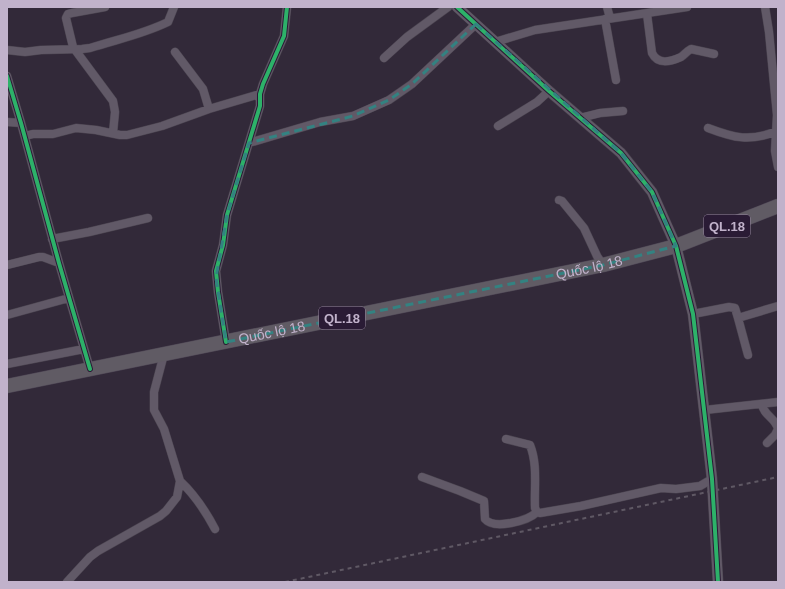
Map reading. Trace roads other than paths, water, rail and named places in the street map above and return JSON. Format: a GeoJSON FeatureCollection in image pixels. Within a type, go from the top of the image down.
{"type":"FeatureCollection","features":[{"type":"Feature","properties":{"kind":"highway","name":"QL.18"},"geometry":{"type":"LineString","coordinates":[[676,246],[778,206]]}},
{"type":"Feature","properties":{"kind":"highway","name":"Quốc lộ 18"},"geometry":{"type":"LineString","coordinates":[[7,386],[603,265],[676,246]]}},
{"type":"Feature","properties":{"kind":"street"},"geometry":{"type":"LineString","coordinates":[[105,7],[72,13],[67,16],[74,49],[113,101],[116,112],[113,133]]}},
{"type":"Feature","properties":{"kind":"street"},"geometry":{"type":"LineString","coordinates":[[7,50],[25,52],[90,48],[146,32],[168,22],[174,7]]}},
{"type":"Feature","properties":{"kind":"street"},"geometry":{"type":"LineString","coordinates":[[226,342],[216,271],[223,245],[227,215],[260,106],[260,94],[268,70],[284,36],[287,7]]}},
{"type":"Feature","properties":{"kind":"street"},"geometry":{"type":"LineString","coordinates":[[384,58],[407,37],[448,7]]}},
{"type":"Feature","properties":{"kind":"street"},"geometry":{"type":"LineString","coordinates":[[457,7],[549,91],[621,153],[652,192],[676,246],[693,314],[712,479],[718,582]]}},
{"type":"Feature","properties":{"kind":"street"},"geometry":{"type":"LineString","coordinates":[[608,7],[608,19],[616,80]]}},
{"type":"Feature","properties":{"kind":"street"},"geometry":{"type":"LineString","coordinates":[[495,42],[535,30],[687,7]]}},
{"type":"Feature","properties":{"kind":"street"},"geometry":{"type":"LineString","coordinates":[[765,7],[769,32],[777,115],[775,157],[778,166]]}},
{"type":"Feature","properties":{"kind":"street"},"geometry":{"type":"LineString","coordinates":[[647,14],[652,53],[655,59],[662,62],[667,61],[679,57],[691,49],[714,54]]}},
{"type":"Feature","properties":{"kind":"street"},"geometry":{"type":"LineString","coordinates":[[249,143],[320,122],[353,116],[390,100],[412,84],[476,24]]}},
{"type":"Feature","properties":{"kind":"street"},"geometry":{"type":"LineString","coordinates":[[175,52],[203,89],[209,109]]}},
{"type":"Feature","properties":{"kind":"street"},"geometry":{"type":"LineString","coordinates":[[7,76],[90,370]]}},
{"type":"Feature","properties":{"kind":"street"},"geometry":{"type":"LineString","coordinates":[[498,126],[537,102],[549,91]]}},
{"type":"Feature","properties":{"kind":"street"},"geometry":{"type":"LineString","coordinates":[[25,136],[53,134],[76,128],[113,133],[120,136],[127,135],[162,126],[209,109],[260,94]]}},
{"type":"Feature","properties":{"kind":"street"},"geometry":{"type":"LineString","coordinates":[[580,118],[600,113],[623,111]]}},
{"type":"Feature","properties":{"kind":"street"},"geometry":{"type":"LineString","coordinates":[[7,122],[21,123]]}},
{"type":"Feature","properties":{"kind":"street"},"geometry":{"type":"LineString","coordinates":[[708,128],[728,136],[742,138],[758,137],[776,131]]}},
{"type":"Feature","properties":{"kind":"street"},"geometry":{"type":"LineString","coordinates":[[559,200],[562,201],[584,228],[597,256],[603,265]]}},
{"type":"Feature","properties":{"kind":"street"},"geometry":{"type":"LineString","coordinates":[[52,239],[148,218]]}},
{"type":"Feature","properties":{"kind":"street"},"geometry":{"type":"LineString","coordinates":[[7,265],[39,257],[59,263]]}},
{"type":"Feature","properties":{"kind":"street"},"geometry":{"type":"LineString","coordinates":[[7,315],[69,298]]}},
{"type":"Feature","properties":{"kind":"street"},"geometry":{"type":"LineString","coordinates":[[738,318],[778,306]]}},
{"type":"Feature","properties":{"kind":"street"},"geometry":{"type":"LineString","coordinates":[[693,314],[729,307],[735,308],[748,355]]}},
{"type":"Feature","properties":{"kind":"street"},"geometry":{"type":"LineString","coordinates":[[7,364],[84,348]]}},
{"type":"Feature","properties":{"kind":"street"},"geometry":{"type":"LineString","coordinates":[[164,354],[154,392],[154,410],[164,429],[180,481],[194,495],[215,529]]}},
{"type":"Feature","properties":{"kind":"street"},"geometry":{"type":"LineString","coordinates":[[704,410],[778,402]]}},
{"type":"Feature","properties":{"kind":"street"},"geometry":{"type":"LineString","coordinates":[[762,404],[763,410],[775,422],[778,429],[775,435],[767,443]]}},
{"type":"Feature","properties":{"kind":"street"},"geometry":{"type":"LineString","coordinates":[[506,439],[530,445],[536,475],[535,508],[537,512]]}},
{"type":"Feature","properties":{"kind":"street"},"geometry":{"type":"LineString","coordinates":[[422,477],[460,491],[484,502],[484,519],[492,524],[502,525],[531,517],[537,512],[548,512],[661,488],[676,489],[700,486],[712,479]]}},
{"type":"Feature","properties":{"kind":"street"},"geometry":{"type":"LineString","coordinates":[[67,582],[90,557],[98,551],[160,516],[166,511],[176,497],[180,481]]}},
{"type":"Feature","properties":{"kind":"railway"},"geometry":{"type":"LineString","coordinates":[[285,582],[778,477]]}}]}
